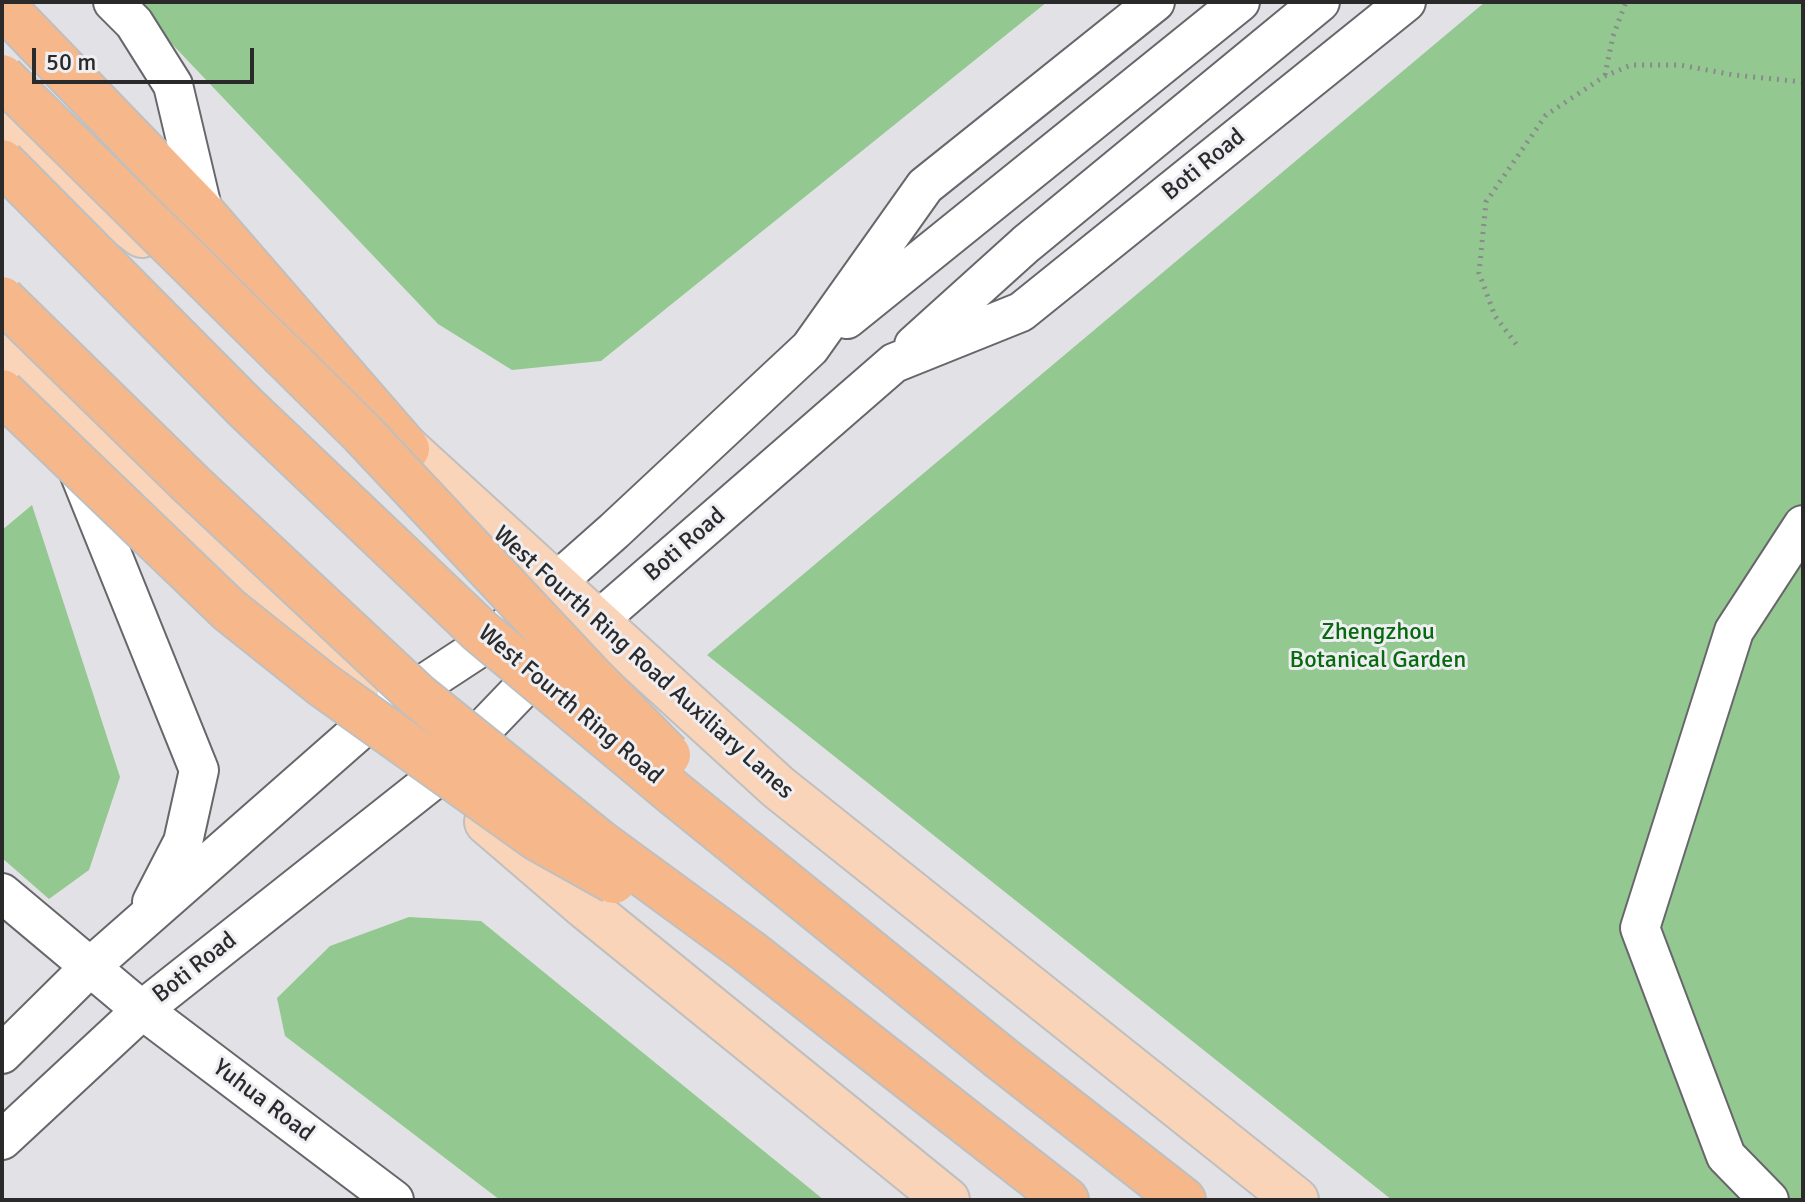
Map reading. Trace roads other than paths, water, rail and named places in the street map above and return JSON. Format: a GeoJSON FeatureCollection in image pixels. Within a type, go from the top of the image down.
{"type":"FeatureCollection","features":[{"type":"Feature","properties":{"kind":"highway"},"geometry":{"type":"LineString","coordinates":[[2,5],[204,216],[407,449]]}},
{"type":"Feature","properties":{"kind":"highway"},"geometry":{"type":"LineString","coordinates":[[2,77],[362,433],[588,674],[845,931]]}},
{"type":"Feature","properties":{"kind":"highway","name":"West Fourth Ring Road"},"geometry":{"type":"LineString","coordinates":[[2,162],[247,409],[491,640],[845,931],[1183,1200]]}},
{"type":"Feature","properties":{"kind":"highway"},"geometry":{"type":"LineString","coordinates":[[2,299],[202,495],[418,696],[599,842],[767,966],[1066,1200]]}},
{"type":"Feature","properties":{"kind":"highway"},"geometry":{"type":"LineString","coordinates":[[20,383],[72,461]]}},
{"type":"Feature","properties":{"kind":"highway"},"geometry":{"type":"LineString","coordinates":[[2,410],[72,461],[229,610],[323,685],[537,838],[767,966]]}},
{"type":"Feature","properties":{"kind":"main road","name":"West Fourth Ring Road Auxiliary Lanes"},"geometry":{"type":"LineString","coordinates":[[2,112],[72,183],[313,362],[778,787],[1296,1200]]}},
{"type":"Feature","properties":{"kind":"main road"},"geometry":{"type":"LineString","coordinates":[[2,337],[20,383],[378,714],[483,819],[586,907],[947,1200]]}},
{"type":"Feature","properties":{"kind":"street"},"geometry":{"type":"LineString","coordinates":[[113,2],[134,23],[173,85],[204,216]]}},
{"type":"Feature","properties":{"kind":"street"},"geometry":{"type":"LineString","coordinates":[[810,348],[925,186],[1155,2]]}},
{"type":"Feature","properties":{"kind":"street"},"geometry":{"type":"LineString","coordinates":[[2,1054],[90,967],[378,714],[491,640],[810,348],[1240,2]]}},
{"type":"Feature","properties":{"kind":"street"},"geometry":{"type":"LineString","coordinates":[[894,363],[1026,244],[1320,2]]}},
{"type":"Feature","properties":{"kind":"street","name":"Boti Road"},"geometry":{"type":"LineString","coordinates":[[2,1140],[137,1006],[439,775],[534,676],[894,363],[1021,312],[1406,2]]}},
{"type":"Feature","properties":{"kind":"street"},"geometry":{"type":"LineString","coordinates":[[20,383],[153,650],[199,770],[183,842],[132,940]]}},
{"type":"Feature","properties":{"kind":"street"},"geometry":{"type":"LineString","coordinates":[[1769,1200],[1726,1156],[1640,928],[1734,631],[1803,525]]}},
{"type":"Feature","properties":{"kind":"street","name":"Yuhua Road"},"geometry":{"type":"LineString","coordinates":[[2,893],[137,1006],[394,1200]]}},
{"type":"Feature","properties":{"kind":"park label","name":"Zhengzhou Botanical Garden"},"geometry":{"type":"Point","coordinates":[1378,647]}}]}
